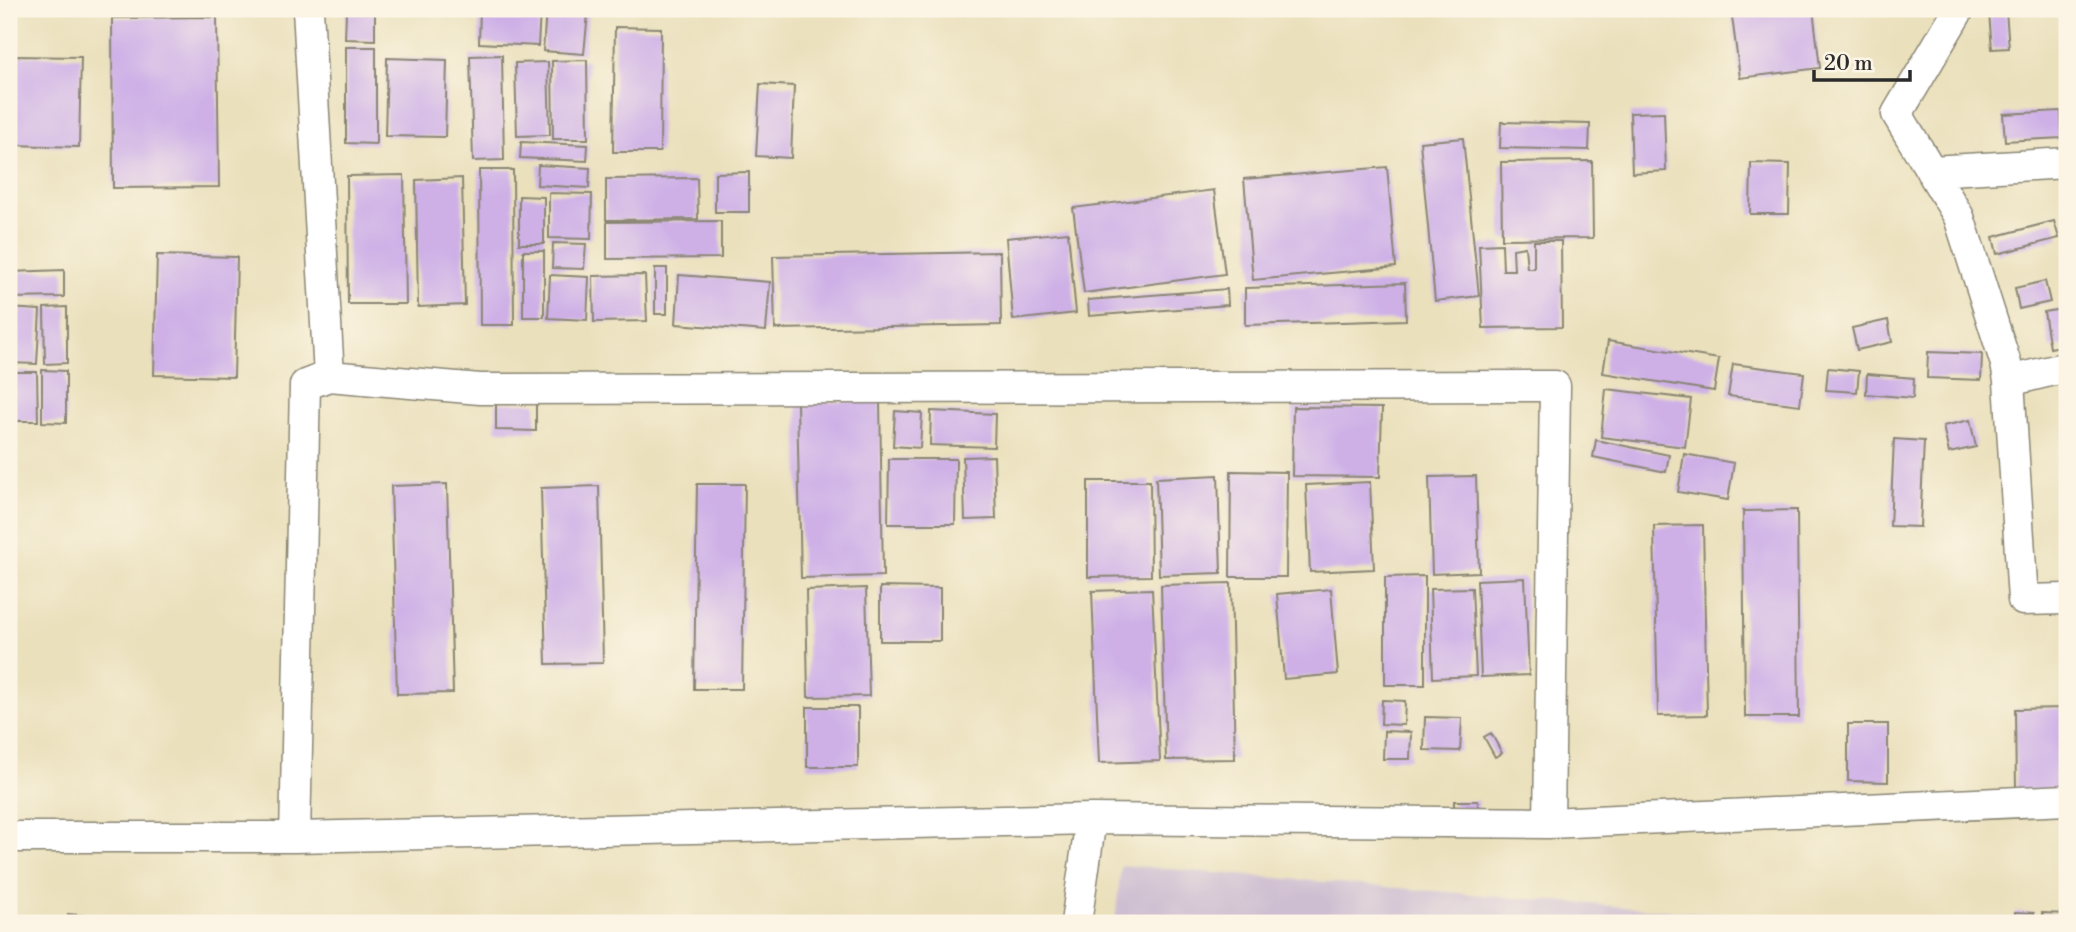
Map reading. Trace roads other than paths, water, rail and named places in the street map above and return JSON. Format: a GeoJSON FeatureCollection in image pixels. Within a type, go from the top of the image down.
{"type":"FeatureCollection","features":[{"type":"Feature","properties":{"kind":"street"},"geometry":{"type":"LineString","coordinates":[[307,9],[328,376]]}},
{"type":"Feature","properties":{"kind":"street"},"geometry":{"type":"LineString","coordinates":[[1959,9],[1897,114],[1958,217],[2006,364],[2023,600],[2067,600]]}},
{"type":"Feature","properties":{"kind":"street"},"geometry":{"type":"LineString","coordinates":[[1931,171],[2067,163]]}},
{"type":"Feature","properties":{"kind":"street"},"geometry":{"type":"LineString","coordinates":[[2009,381],[2067,367]]}},
{"type":"Feature","properties":{"kind":"street"},"geometry":{"type":"LineString","coordinates":[[295,837],[305,385],[328,376],[480,389],[1555,386],[1549,822]]}},
{"type":"Feature","properties":{"kind":"street"},"geometry":{"type":"LineString","coordinates":[[9,837],[295,837],[1091,819],[1549,822],[2067,800]]}},
{"type":"Feature","properties":{"kind":"street"},"geometry":{"type":"LineString","coordinates":[[1076,923],[1091,819]]}}]}
